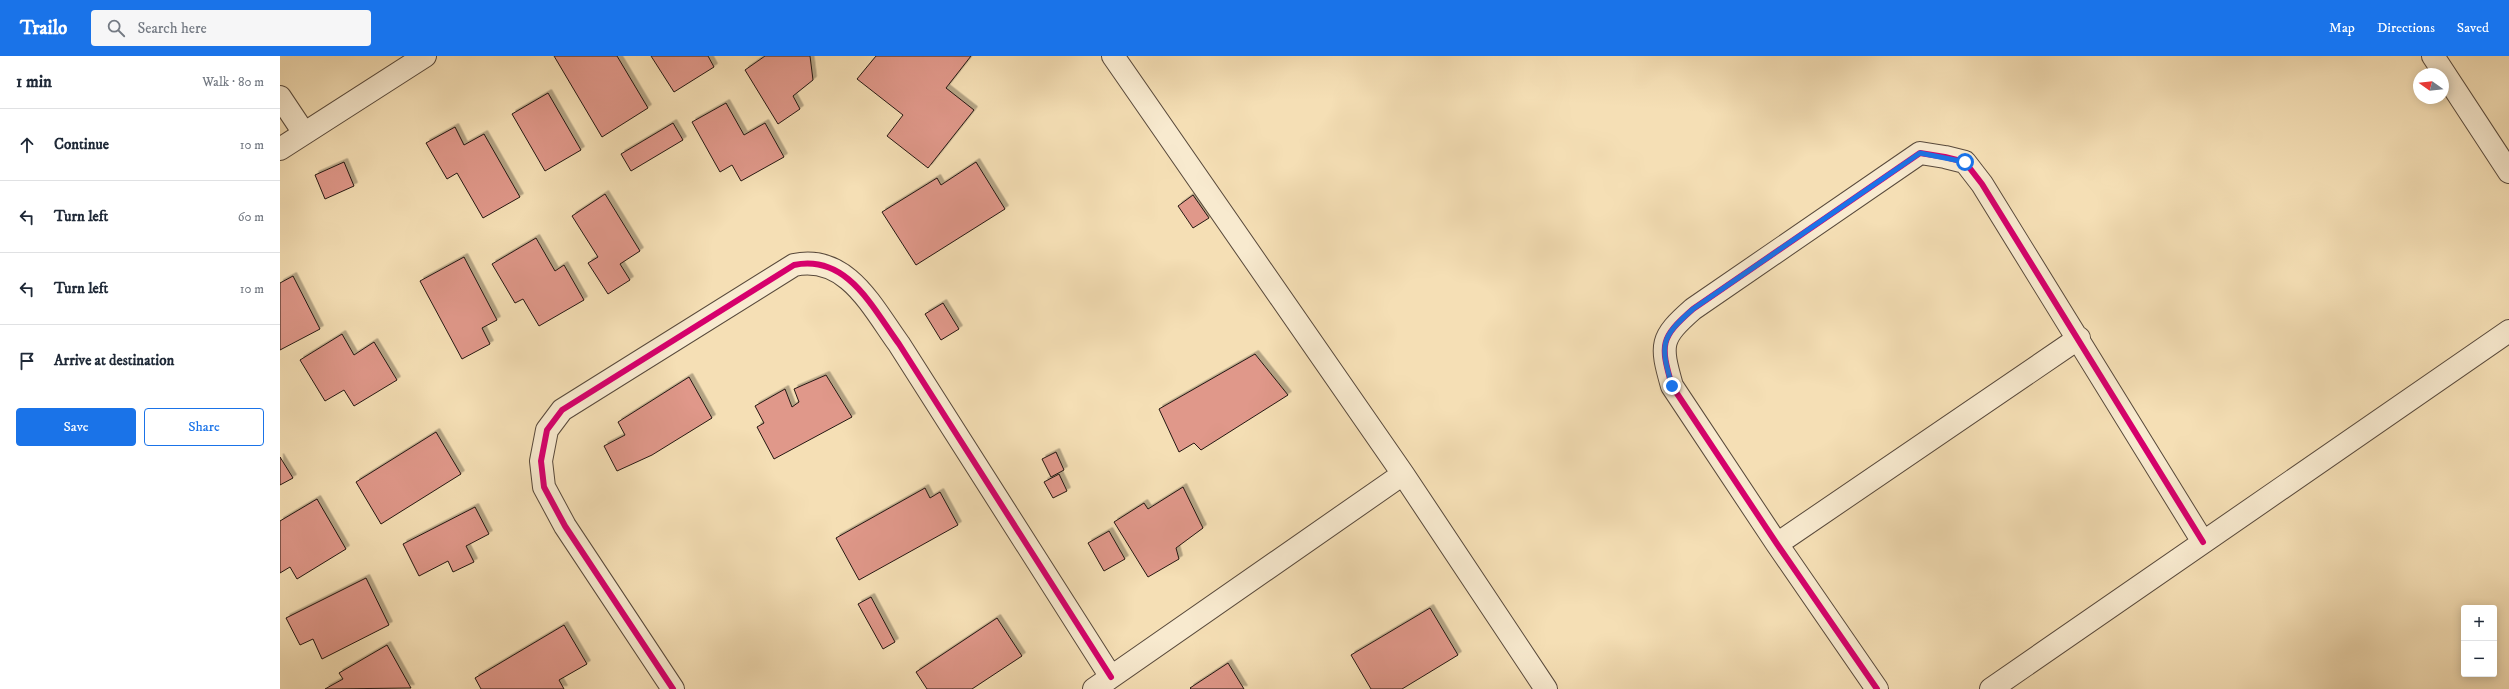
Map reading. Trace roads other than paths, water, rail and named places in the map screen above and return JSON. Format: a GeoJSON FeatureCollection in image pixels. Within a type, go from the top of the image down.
{"type":"FeatureCollection","features":[{"type":"Feature","properties":{"kind":"street"},"geometry":{"type":"LineString","coordinates":[[280,149],[425,56]]}},
{"type":"Feature","properties":{"kind":"street"},"geometry":{"type":"LineString","coordinates":[[1113,56],[1403,474],[1546,689]]}},
{"type":"Feature","properties":{"kind":"street"},"geometry":{"type":"LineString","coordinates":[[2433,56],[2509,172]]}},
{"type":"Feature","properties":{"kind":"street"},"geometry":{"type":"LineString","coordinates":[[280,97],[304,133]]}},
{"type":"Feature","properties":{"kind":"street"},"geometry":{"type":"LineString","coordinates":[[1878,689],[1777,544],[1672,386],[1666,367],[1664,344],[1672,328],[1693,309],[1920,153],[1965,162],[1982,184],[2079,338],[2203,542]]}},
{"type":"Feature","properties":{"kind":"street"},"geometry":{"type":"LineString","coordinates":[[673,689],[565,526],[544,487],[542,461],[547,430],[562,410],[794,265],[810,262],[825,264],[844,275],[866,299],[903,351],[1102,683],[1403,474]]}},
{"type":"Feature","properties":{"kind":"street"},"geometry":{"type":"LineString","coordinates":[[1991,689],[2509,331]]}},
{"type":"Feature","properties":{"kind":"street"},"geometry":{"type":"LineString","coordinates":[[1777,544],[2079,338]]}}]}
